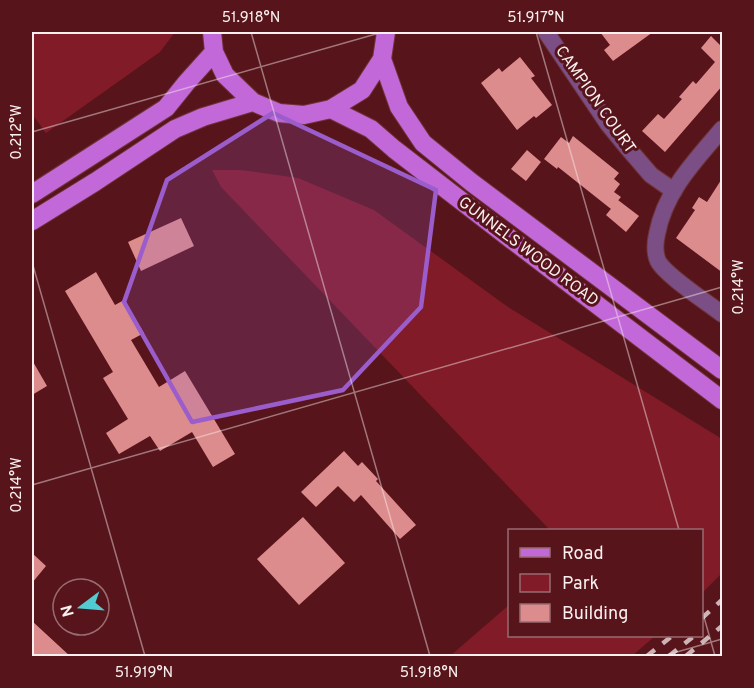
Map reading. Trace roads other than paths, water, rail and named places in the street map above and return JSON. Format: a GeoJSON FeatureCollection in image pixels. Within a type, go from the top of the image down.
{"type":"FeatureCollection","features":[{"type":"Feature","properties":{"kind":"main road"},"geometry":{"type":"LineString","coordinates":[[212,32],[214,52],[225,75],[253,102],[279,112],[304,115],[331,109],[362,90],[382,60],[386,32]]}},
{"type":"Feature","properties":{"kind":"main road"},"geometry":{"type":"LineString","coordinates":[[32,194],[166,108],[214,52]]}},
{"type":"Feature","properties":{"kind":"main road","name":"GUNNELS WOOD ROAD"},"geometry":{"type":"LineString","coordinates":[[382,60],[399,107],[423,143],[471,182],[723,370]]}},
{"type":"Feature","properties":{"kind":"main road"},"geometry":{"type":"LineString","coordinates":[[32,221],[175,129],[203,117],[253,102]]}},
{"type":"Feature","properties":{"kind":"main road","name":"GUNNELS WOOD ROAD"},"geometry":{"type":"LineString","coordinates":[[331,109],[371,129],[503,233],[723,400]]}},
{"type":"Feature","properties":{"kind":"street","name":"CAMPION COURT"},"geometry":{"type":"LineString","coordinates":[[546,32],[626,146],[651,175],[674,191]]}},
{"type":"Feature","properties":{"kind":"street"},"geometry":{"type":"LineString","coordinates":[[723,129],[684,174],[664,207],[654,246],[658,262],[670,275],[723,314]]}},
{"type":"Feature","properties":{"kind":"railway"},"geometry":{"type":"LineString","coordinates":[[703,617],[722,600]]}},
{"type":"Feature","properties":{"kind":"railway"},"geometry":{"type":"LineString","coordinates":[[686,656],[722,626]]}},
{"type":"Feature","properties":{"kind":"railway"},"geometry":{"type":"LineString","coordinates":[[647,656],[671,637]]}},
{"type":"Feature","properties":{"kind":"railway"},"geometry":{"type":"LineString","coordinates":[[669,656],[693,637]]}}]}
